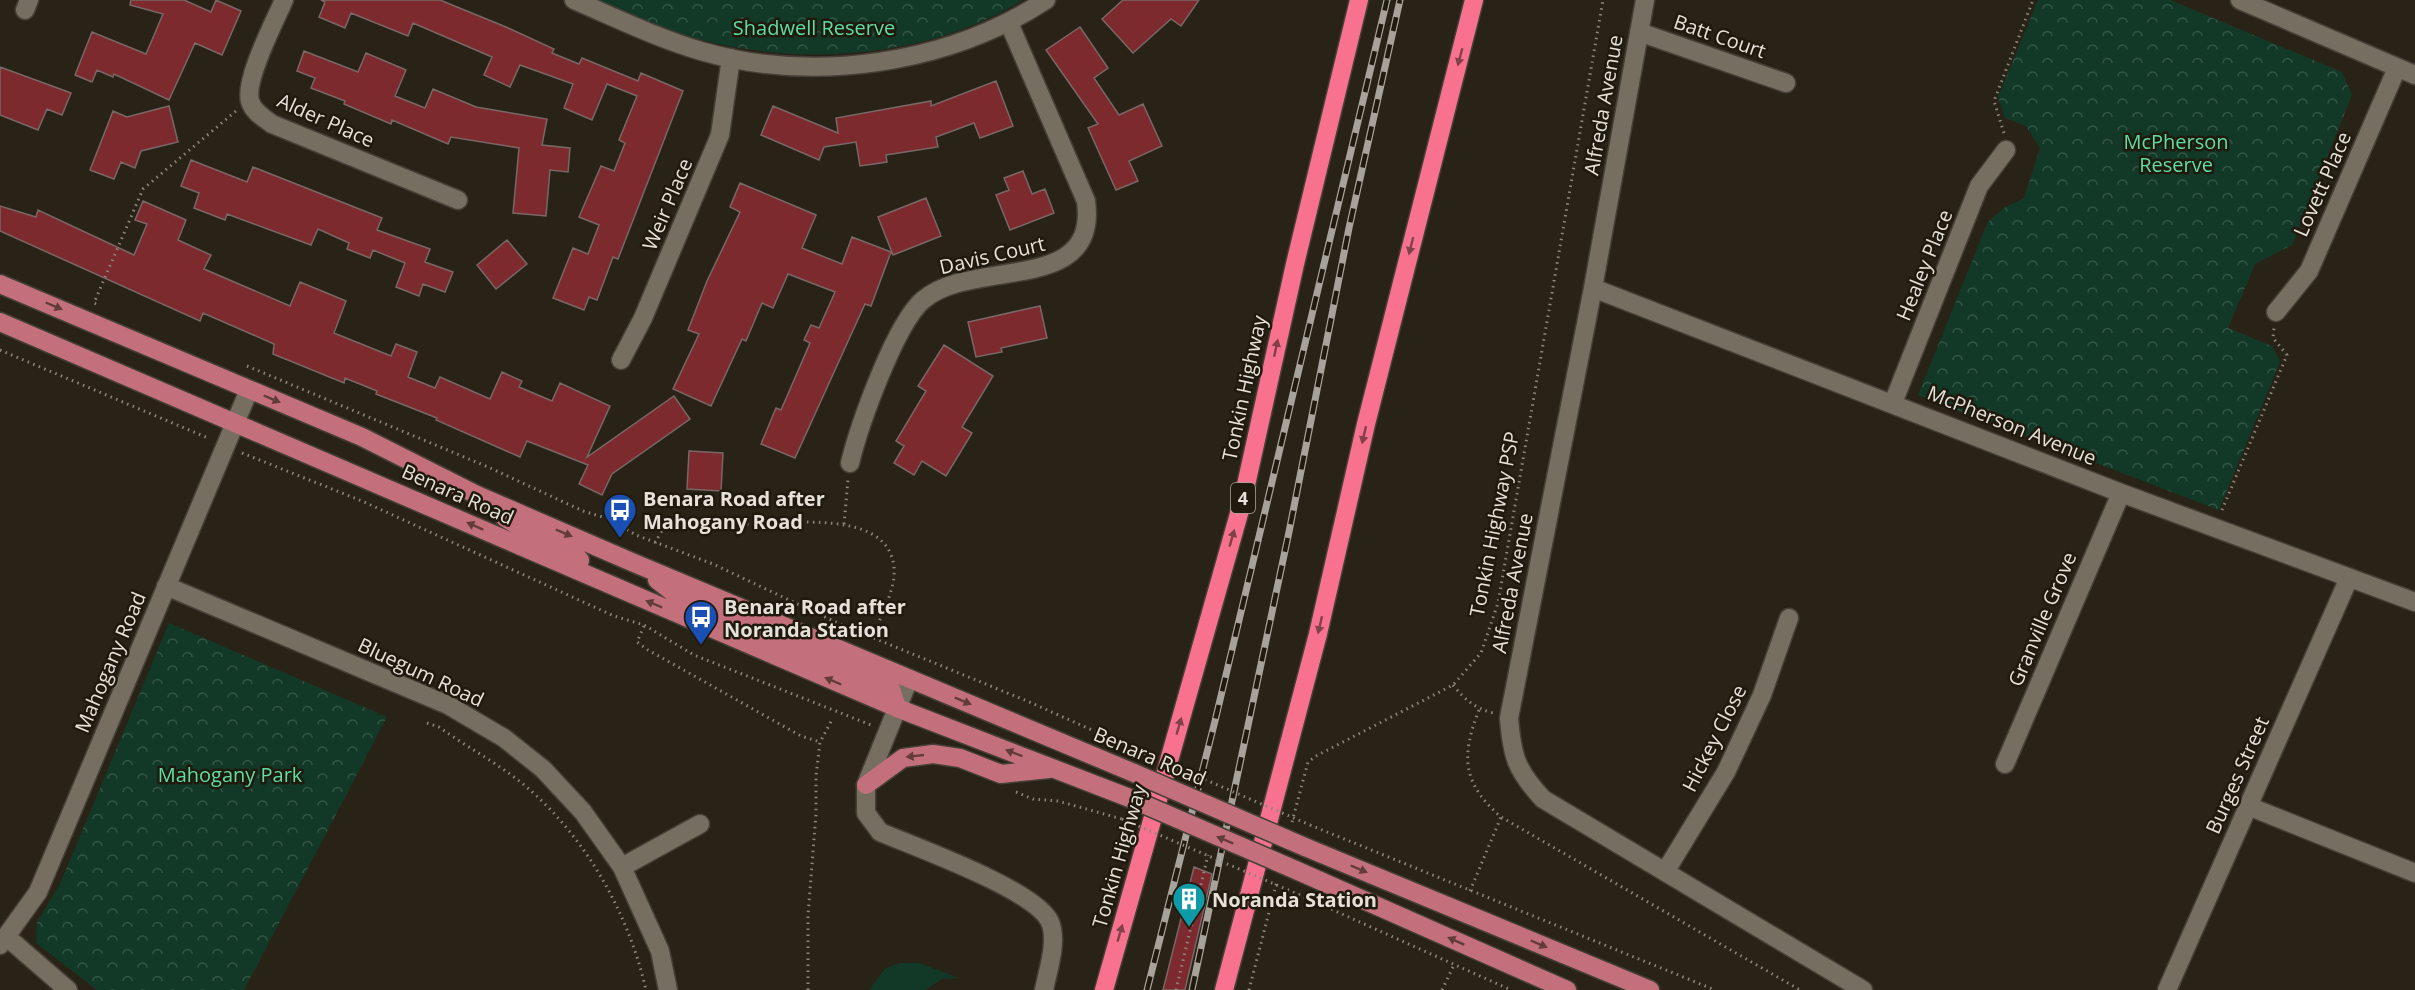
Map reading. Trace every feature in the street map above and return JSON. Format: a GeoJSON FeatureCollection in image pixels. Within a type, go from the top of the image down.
{"type":"FeatureCollection","features":[{"type":"Feature","properties":{"kind":"highway","name":"Tonkin Highway"},"geometry":{"type":"LineString","coordinates":[[1104,990],[1242,503],[1295,264],[1359,0]]}},
{"type":"Feature","properties":{"kind":"highway"},"geometry":{"type":"LineString","coordinates":[[1224,990],[1318,634],[1366,424],[1474,0]]}},
{"type":"Feature","properties":{"kind":"main road","name":"Benara Road"},"geometry":{"type":"LineString","coordinates":[[0,284],[362,438],[477,495],[633,563],[1650,990]]}},
{"type":"Feature","properties":{"kind":"main road","name":"Benara Road"},"geometry":{"type":"LineString","coordinates":[[0,322],[897,708],[1127,797],[1568,990]]}},
{"type":"Feature","properties":{"kind":"main road"},"geometry":{"type":"LineString","coordinates":[[477,495],[511,522],[576,555],[580,560],[579,564],[567,566]]}},
{"type":"Feature","properties":{"kind":"main road","name":"Benara Road"},"geometry":{"type":"LineString","coordinates":[[633,563],[680,598],[890,686],[897,708]]}},
{"type":"Feature","properties":{"kind":"main road"},"geometry":{"type":"LineString","coordinates":[[866,785],[903,758],[933,754],[960,758],[1001,774],[1054,769]]}},
{"type":"Feature","properties":{"kind":"street","name":"Alder Place"},"geometry":{"type":"LineString","coordinates":[[284,0],[254,72],[249,101],[258,114],[272,124],[458,200]]}},
{"type":"Feature","properties":{"kind":"street"},"geometry":{"type":"LineString","coordinates":[[574,0],[662,39],[731,58],[799,65],[866,63],[922,54],[981,35],[1009,23],[1046,0]]}},
{"type":"Feature","properties":{"kind":"street","name":"Alfreda Avenue"},"geometry":{"type":"LineString","coordinates":[[1645,0],[1593,288],[1509,718],[1512,753],[1527,781],[1543,799],[1863,990]]}},
{"type":"Feature","properties":{"kind":"street"},"geometry":{"type":"LineString","coordinates":[[2240,0],[2415,75]]}},
{"type":"Feature","properties":{"kind":"street","name":"Davis Court"},"geometry":{"type":"LineString","coordinates":[[850,463],[858,431],[889,355],[921,302],[946,285],[1060,262],[1083,239],[1089,222],[1086,201],[1009,23]]}},
{"type":"Feature","properties":{"kind":"street","name":"Batt Court"},"geometry":{"type":"LineString","coordinates":[[1639,32],[1786,83]]}},
{"type":"Feature","properties":{"kind":"street","name":"Weir Place"},"geometry":{"type":"LineString","coordinates":[[621,360],[643,318],[720,135],[731,58]]}},
{"type":"Feature","properties":{"kind":"street","name":"Lovett Place"},"geometry":{"type":"LineString","coordinates":[[2276,312],[2309,271],[2397,68]]}},
{"type":"Feature","properties":{"kind":"street","name":"Healey Place"},"geometry":{"type":"LineString","coordinates":[[1893,403],[1979,186],[2006,150]]}},
{"type":"Feature","properties":{"kind":"street","name":"McPherson Avenue"},"geometry":{"type":"LineString","coordinates":[[1593,288],[2121,493],[2216,526],[2415,602]]}},
{"type":"Feature","properties":{"kind":"street","name":"Mahogany Road"},"geometry":{"type":"LineString","coordinates":[[4,941],[38,892],[249,390]]}},
{"type":"Feature","properties":{"kind":"street","name":"Granville Grove"},"geometry":{"type":"LineString","coordinates":[[2005,764],[2121,493]]}},
{"type":"Feature","properties":{"kind":"street","name":"Burges Street"},"geometry":{"type":"LineString","coordinates":[[2167,990],[2349,578]]}},
{"type":"Feature","properties":{"kind":"street","name":"Bluegum Road"},"geometry":{"type":"LineString","coordinates":[[166,586],[448,705],[504,738],[543,769],[583,812],[622,867],[660,951],[668,990]]}},
{"type":"Feature","properties":{"kind":"street","name":"Hickey Close"},"geometry":{"type":"LineString","coordinates":[[1665,872],[1726,772],[1762,695],[1789,618]]}},
{"type":"Feature","properties":{"kind":"street"},"geometry":{"type":"LineString","coordinates":[[909,679],[866,785],[866,813],[880,832],[1014,891],[1041,909],[1050,922],[1053,938],[1044,990]]}},
{"type":"Feature","properties":{"kind":"street"},"geometry":{"type":"LineString","coordinates":[[2248,806],[2415,873]]}},
{"type":"Feature","properties":{"kind":"street"},"geometry":{"type":"LineString","coordinates":[[622,867],[700,824]]}},
{"type":"Feature","properties":{"kind":"street"},"geometry":{"type":"LineString","coordinates":[[4,941],[68,990]]}},
{"type":"Feature","properties":{"kind":"path","name":"Tonkin Highway PSP"},"geometry":{"type":"LineString","coordinates":[[1290,829],[1308,762],[1453,685],[1481,653],[1498,603],[1603,0]]}},
{"type":"Feature","properties":{"kind":"path"},"geometry":{"type":"LineString","coordinates":[[2006,150],[2002,123],[1994,101],[2033,0]]}},
{"type":"Feature","properties":{"kind":"path"},"geometry":{"type":"LineString","coordinates":[[105,307],[94,303],[142,189],[249,101]]}},
{"type":"Feature","properties":{"kind":"path"},"geometry":{"type":"LineString","coordinates":[[2216,526],[2287,355],[2273,338],[2276,312]]}},
{"type":"Feature","properties":{"kind":"path"},"geometry":{"type":"LineString","coordinates":[[0,350],[362,501],[614,616],[644,626],[694,655],[887,731]]}},
{"type":"Feature","properties":{"kind":"path"},"geometry":{"type":"LineString","coordinates":[[237,362],[479,463],[583,511],[609,519],[655,543],[713,564],[842,625],[1310,825],[1715,990]]}},
{"type":"Feature","properties":{"kind":"path"},"geometry":{"type":"LineString","coordinates":[[844,524],[850,463]]}},
{"type":"Feature","properties":{"kind":"path"},"geometry":{"type":"LineString","coordinates":[[655,543],[665,526],[675,521],[733,525],[844,524],[877,536],[890,552],[894,568],[891,587],[876,630]]}},
{"type":"Feature","properties":{"kind":"path"},"geometry":{"type":"LineString","coordinates":[[644,626],[637,642],[648,650],[801,736],[820,742]]}},
{"type":"Feature","properties":{"kind":"path"},"geometry":{"type":"LineString","coordinates":[[1453,685],[1464,699],[1479,710],[1509,718]]}},
{"type":"Feature","properties":{"kind":"path"},"geometry":{"type":"LineString","coordinates":[[1479,710],[1470,733],[1467,764],[1481,799],[1501,817],[1800,990]]}},
{"type":"Feature","properties":{"kind":"path"},"geometry":{"type":"LineString","coordinates":[[808,990],[808,915],[820,742],[833,718]]}},
{"type":"Feature","properties":{"kind":"path"},"geometry":{"type":"LineString","coordinates":[[427,723],[439,727],[530,789],[576,838],[604,883],[634,942],[646,990]]}},
{"type":"Feature","properties":{"kind":"path"},"geometry":{"type":"LineString","coordinates":[[1012,791],[1033,799],[1058,801],[1122,819],[1293,892],[1511,990]]}},
{"type":"Feature","properties":{"kind":"path"},"geometry":{"type":"LineString","coordinates":[[1470,891],[1501,817]]}},
{"type":"Feature","properties":{"kind":"path"},"geometry":{"type":"LineString","coordinates":[[1176,990],[1208,855]]}},
{"type":"Feature","properties":{"kind":"path"},"geometry":{"type":"LineString","coordinates":[[1249,990],[1279,873]]}},
{"type":"Feature","properties":{"kind":"path"},"geometry":{"type":"LineString","coordinates":[[1442,990],[1454,965]]}},
{"type":"Feature","properties":{"kind":"green space","name":"Shadwell Reserve"},"geometry":{"type":"Polygon","coordinates":[[[596,0],[1023,0],[987,19],[948,34],[908,45],[867,52],[825,54],[783,53],[702,40],[661,27],[596,0]]]}},
{"type":"Feature","properties":{"kind":"green space","name":"McPherson Reserve"},"geometry":{"type":"Polygon","coordinates":[[[2038,0],[2170,0],[2342,72],[2352,95],[2292,245],[2255,264],[2228,328],[2272,346],[2280,362],[2219,510],[1918,395],[1988,222],[2004,208],[2024,198],[2040,148],[2026,126],[2005,118],[1998,97],[2038,0]]]}},
{"type":"Feature","properties":{"kind":"green space","name":"Mahogany Park"},"geometry":{"type":"Polygon","coordinates":[[[169,623],[387,717],[244,990],[97,990],[36,943],[37,922],[60,884],[169,623]]]}},
{"type":"Feature","properties":{"kind":"green space"},"geometry":{"type":"Polygon","coordinates":[[[900,963],[919,963],[959,978],[942,979],[925,990],[869,990],[885,969],[900,963]]]}},
{"type":"Feature","properties":{"kind":"building"},"geometry":{"type":"Polygon","coordinates":[[[131,0],[184,0],[211,12],[216,0],[241,11],[222,55],[195,43],[169,100],[114,74],[113,77],[97,70],[92,82],[75,75],[92,32],[146,54],[163,14],[130,5],[131,0]]]}},
{"type":"Feature","properties":{"kind":"building"},"geometry":{"type":"Polygon","coordinates":[[[321,0],[440,0],[554,49],[552,53],[579,64],[582,58],[638,81],[641,73],[683,91],[618,259],[613,257],[597,300],[589,297],[584,310],[553,298],[573,248],[588,254],[599,225],[579,217],[601,166],[614,171],[625,143],[619,140],[637,96],[607,84],[592,120],[564,108],[573,84],[520,65],[510,87],[484,75],[492,57],[413,23],[408,36],[351,13],[345,28],[319,17],[325,2],[321,0]]]}},
{"type":"Feature","properties":{"kind":"building"},"geometry":{"type":"Polygon","coordinates":[[[1123,0],[1199,0],[1181,26],[1171,19],[1133,53],[1102,19],[1123,0]]]}},
{"type":"Feature","properties":{"kind":"building"},"geometry":{"type":"Polygon","coordinates":[[[1080,27],[1108,68],[1094,78],[1119,115],[1143,104],[1162,146],[1129,161],[1138,181],[1116,190],[1088,128],[1098,124],[1046,50],[1080,27]]]}},
{"type":"Feature","properties":{"kind":"building"},"geometry":{"type":"Polygon","coordinates":[[[304,51],[358,72],[366,53],[406,70],[395,96],[425,108],[433,89],[476,107],[547,119],[542,145],[570,148],[568,172],[550,170],[546,216],[513,213],[519,148],[451,137],[448,144],[392,120],[391,124],[344,104],[345,101],[311,88],[315,78],[297,71],[304,51]]]}},
{"type":"Feature","properties":{"kind":"building"},"geometry":{"type":"Polygon","coordinates":[[[0,67],[71,93],[62,115],[47,109],[38,130],[0,115],[0,67]]]}},
{"type":"Feature","properties":{"kind":"building"},"geometry":{"type":"Polygon","coordinates":[[[996,81],[1013,126],[980,138],[974,123],[936,137],[938,147],[886,155],[887,162],[860,166],[856,142],[824,147],[819,160],[761,135],[773,106],[838,133],[836,118],[931,101],[931,106],[996,81]]]}},
{"type":"Feature","properties":{"kind":"building"},"geometry":{"type":"Polygon","coordinates":[[[169,106],[178,142],[141,151],[135,168],[121,162],[114,179],[90,170],[113,111],[127,117],[169,106]]]}},
{"type":"Feature","properties":{"kind":"building"},"geometry":{"type":"Polygon","coordinates":[[[191,160],[247,182],[253,167],[382,218],[377,230],[430,249],[425,262],[453,272],[445,292],[423,284],[419,296],[396,287],[405,263],[373,250],[370,258],[347,249],[349,243],[318,229],[311,245],[227,214],[225,220],[194,208],[199,193],[181,186],[191,160]]]}},
{"type":"Feature","properties":{"kind":"building"},"geometry":{"type":"Polygon","coordinates":[[[1023,171],[1032,194],[1045,189],[1054,213],[1010,230],[996,195],[1009,190],[1004,178],[1023,171]]]}},
{"type":"Feature","properties":{"kind":"building"},"geometry":{"type":"Polygon","coordinates":[[[740,183],[816,215],[802,248],[842,264],[852,237],[891,252],[871,306],[865,304],[795,458],[761,444],[776,408],[781,410],[810,343],[804,340],[811,325],[819,328],[835,292],[788,274],[773,308],[762,303],[746,341],[742,339],[711,406],[673,389],[699,334],[688,330],[707,281],[740,212],[730,207],[740,183]]]}},
{"type":"Feature","properties":{"kind":"building"},"geometry":{"type":"Polygon","coordinates":[[[926,198],[941,236],[893,255],[878,217],[926,198]]]}},
{"type":"Feature","properties":{"kind":"building"},"geometry":{"type":"Polygon","coordinates":[[[143,201],[186,220],[178,240],[211,255],[204,269],[290,306],[300,282],[346,301],[334,333],[391,356],[396,344],[417,352],[408,377],[435,388],[440,377],[490,399],[502,372],[522,381],[519,387],[552,401],[560,383],[610,406],[587,457],[674,396],[690,419],[612,474],[602,495],[579,484],[588,465],[527,441],[520,457],[436,420],[437,418],[376,394],[377,391],[345,378],[344,383],[273,354],[274,344],[203,313],[200,321],[0,231],[0,206],[36,217],[38,210],[134,255],[147,224],[135,220],[143,201]]]}},
{"type":"Feature","properties":{"kind":"building"},"geometry":{"type":"Polygon","coordinates":[[[507,240],[527,264],[496,289],[477,265],[507,240]]]}},
{"type":"Feature","properties":{"kind":"building"},"geometry":{"type":"Polygon","coordinates":[[[1040,306],[1047,338],[1001,348],[1002,352],[976,357],[968,322],[1040,306]]]}},
{"type":"Feature","properties":{"kind":"building"},"geometry":{"type":"Polygon","coordinates":[[[944,345],[993,376],[962,427],[972,433],[946,476],[922,461],[914,475],[894,463],[904,446],[896,441],[926,391],[918,386],[944,345]]]}},
{"type":"Feature","properties":{"kind":"building"},"geometry":{"type":"Polygon","coordinates":[[[689,451],[723,453],[721,491],[687,489],[689,451]]]}},
{"type":"Feature","properties":{"kind":"building","name":"Noranda Station"},"geometry":{"type":"Polygon","coordinates":[[[1194,867],[1212,874],[1185,990],[1163,990],[1194,867]]]}},
{"type":"Feature","properties":{"kind":"railway"},"geometry":{"type":"LineString","coordinates":[[1147,990],[1215,721],[1387,0]]}},
{"type":"Feature","properties":{"kind":"railway"},"geometry":{"type":"LineString","coordinates":[[1192,990],[1289,532],[1349,228],[1400,0]]}},
{"type":"Feature","properties":{"kind":"place","name":"Benara Road after Mahogany Road"},"geometry":{"type":"Point","coordinates":[620,539]}},
{"type":"Feature","properties":{"kind":"place","name":"Benara Road after Noranda Station"},"geometry":{"type":"Point","coordinates":[701,646]}},
{"type":"Feature","properties":{"kind":"place","name":"Noranda Station"},"geometry":{"type":"Point","coordinates":[1189,928]}}]}
